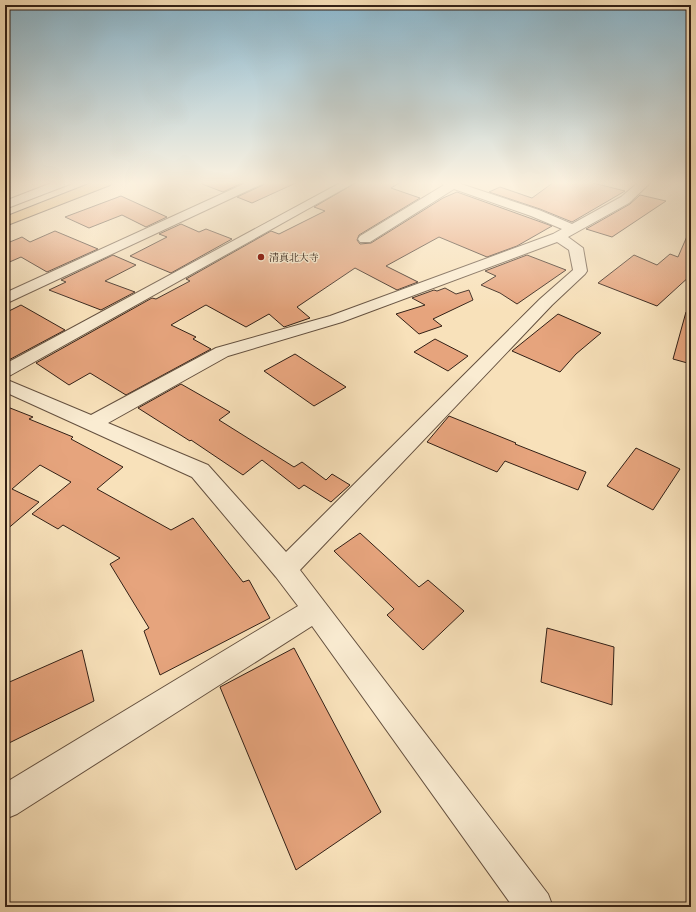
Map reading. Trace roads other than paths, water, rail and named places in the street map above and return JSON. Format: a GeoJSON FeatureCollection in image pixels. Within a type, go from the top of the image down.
{"type":"FeatureCollection","features":[{"type":"Feature","properties":{"kind":"street"},"geometry":{"type":"LineString","coordinates":[[5,299],[166,225]]}},
{"type":"Feature","properties":{"kind":"street"},"geometry":{"type":"LineString","coordinates":[[5,371],[273,225]]}},
{"type":"Feature","properties":{"kind":"street"},"geometry":{"type":"LineString","coordinates":[[365,239],[387,225]]}},
{"type":"Feature","properties":{"kind":"street"},"geometry":{"type":"LineString","coordinates":[[285,569],[546,302],[580,272],[576,248],[565,233],[552,225]]}},
{"type":"Feature","properties":{"kind":"street"},"geometry":{"type":"LineString","coordinates":[[92,423],[222,352],[336,319],[565,233],[580,225]]}},
{"type":"Feature","properties":{"kind":"street"},"geometry":{"type":"LineString","coordinates":[[5,384],[200,471],[285,569],[536,907]]}},
{"type":"Feature","properties":{"kind":"street"},"geometry":{"type":"LineString","coordinates":[[5,802],[315,610]]}},
{"type":"Feature","properties":{"kind":"place","name":"清真北大寺"},"geometry":{"type":"Point","coordinates":[261,257]}}]}
